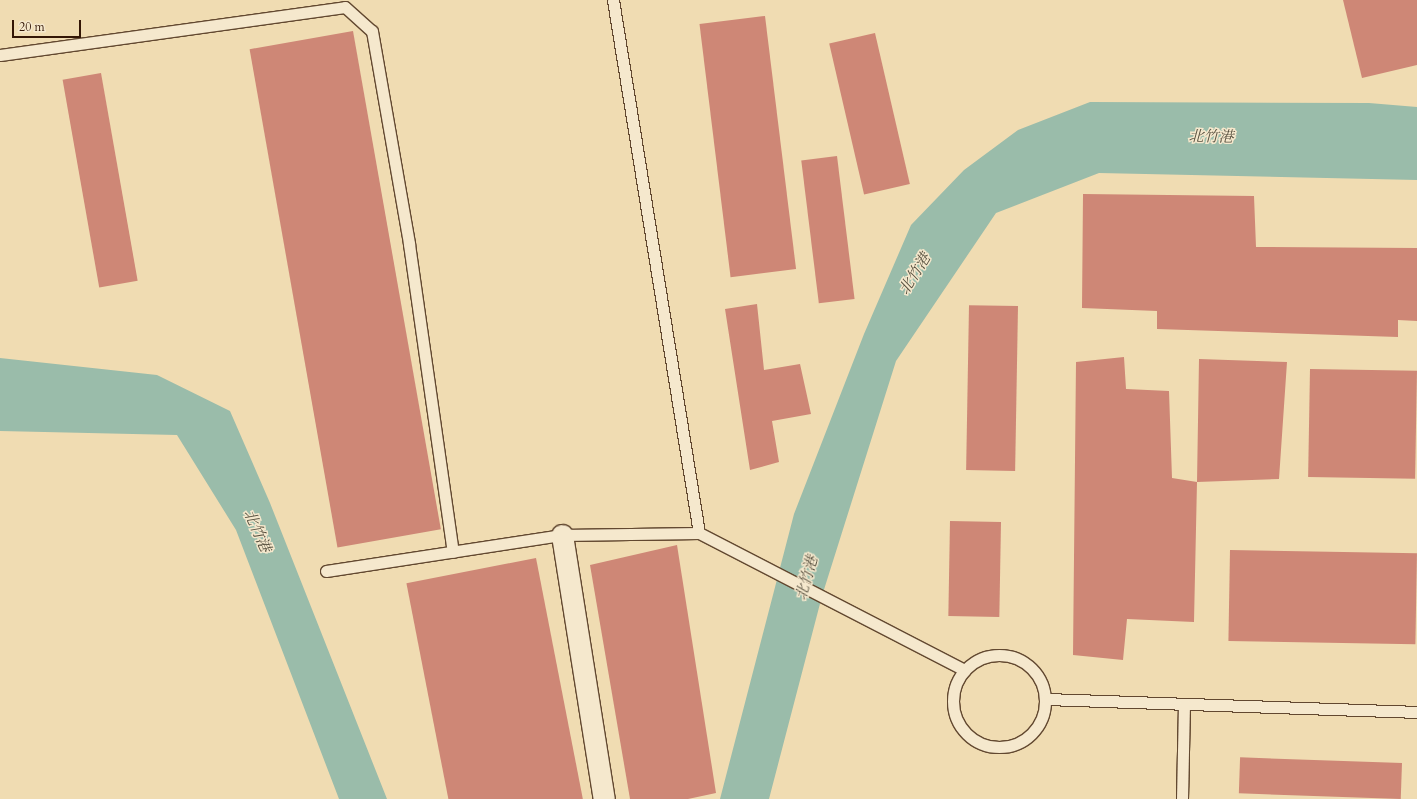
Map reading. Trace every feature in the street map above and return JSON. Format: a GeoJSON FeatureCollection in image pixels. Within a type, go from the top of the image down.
{"type":"FeatureCollection","features":[{"type":"Feature","properties":{"kind":"street"},"geometry":{"type":"LineString","coordinates":[[562,535],[604,799]]}},
{"type":"Feature","properties":{"kind":"lane"},"geometry":{"type":"LineString","coordinates":[[613,0],[699,533]]}},
{"type":"Feature","properties":{"kind":"lane"},"geometry":{"type":"LineString","coordinates":[[0,55],[346,7],[372,30],[409,244],[453,552]]}},
{"type":"Feature","properties":{"kind":"lane"},"geometry":{"type":"LineString","coordinates":[[326,571],[562,535],[699,533],[770,568],[965,670]]}},
{"type":"Feature","properties":{"kind":"lane"},"geometry":{"type":"LineString","coordinates":[[992,655],[1008,655],[1022,660],[1034,670],[1043,684],[1046,699],[1041,721],[1027,739],[1014,746],[998,748],[984,745],[970,738],[960,726],[954,712],[953,698],[956,683],[965,670],[977,660],[992,655]]}},
{"type":"Feature","properties":{"kind":"lane"},"geometry":{"type":"LineString","coordinates":[[1046,699],[1417,712]]}},
{"type":"Feature","properties":{"kind":"lane"},"geometry":{"type":"LineString","coordinates":[[1182,799],[1184,704]]}},
{"type":"Feature","properties":{"kind":"water","name":"北竹港"},"geometry":{"type":"Polygon","coordinates":[[[1090,102],[1369,103],[1417,107],[1417,180],[1099,173],[996,213],[896,361],[822,596],[769,799],[720,799],[794,514],[864,334],[911,225],[964,170],[1018,130],[1090,102]]]}},
{"type":"Feature","properties":{"kind":"water","name":"北竹港"},"geometry":{"type":"Polygon","coordinates":[[[0,358],[157,375],[230,411],[270,503],[387,799],[339,799],[236,530],[177,435],[0,431],[0,358]]]}},
{"type":"Feature","properties":{"kind":"building"},"geometry":{"type":"Polygon","coordinates":[[[1343,0],[1417,0],[1417,65],[1362,78],[1343,0]]]}},
{"type":"Feature","properties":{"kind":"building"},"geometry":{"type":"Polygon","coordinates":[[[765,16],[796,269],[731,277],[699,24],[765,16]]]}},
{"type":"Feature","properties":{"kind":"building"},"geometry":{"type":"Polygon","coordinates":[[[353,31],[441,529],[337,548],[250,49],[353,31]]]}},
{"type":"Feature","properties":{"kind":"building"},"geometry":{"type":"Polygon","coordinates":[[[875,33],[910,184],[864,195],[829,44],[875,33]]]}},
{"type":"Feature","properties":{"kind":"building"},"geometry":{"type":"Polygon","coordinates":[[[101,73],[138,281],[99,288],[63,80],[101,73]]]}},
{"type":"Feature","properties":{"kind":"building"},"geometry":{"type":"Polygon","coordinates":[[[837,156],[855,299],[819,303],[801,160],[837,156]]]}},
{"type":"Feature","properties":{"kind":"building"},"geometry":{"type":"Polygon","coordinates":[[[1083,194],[1254,196],[1256,247],[1417,248],[1417,321],[1398,320],[1398,337],[1157,329],[1157,311],[1082,308],[1083,194]]]}},
{"type":"Feature","properties":{"kind":"building"},"geometry":{"type":"Polygon","coordinates":[[[757,304],[764,370],[800,364],[811,414],[772,421],[779,462],[750,470],[725,309],[757,304]]]}},
{"type":"Feature","properties":{"kind":"building"},"geometry":{"type":"Polygon","coordinates":[[[969,305],[1018,306],[1015,471],[966,470],[969,305]]]}},
{"type":"Feature","properties":{"kind":"building"},"geometry":{"type":"Polygon","coordinates":[[[1124,357],[1126,389],[1169,391],[1172,478],[1197,482],[1194,622],[1127,619],[1123,660],[1073,655],[1076,362],[1124,357]]]}},
{"type":"Feature","properties":{"kind":"building"},"geometry":{"type":"Polygon","coordinates":[[[1199,359],[1287,362],[1279,479],[1197,482],[1199,359]]]}},
{"type":"Feature","properties":{"kind":"building"},"geometry":{"type":"Polygon","coordinates":[[[1310,369],[1417,371],[1415,479],[1308,477],[1310,369]]]}},
{"type":"Feature","properties":{"kind":"building"},"geometry":{"type":"Polygon","coordinates":[[[950,521],[1001,522],[999,617],[948,616],[950,521]]]}},
{"type":"Feature","properties":{"kind":"building"},"geometry":{"type":"Polygon","coordinates":[[[677,545],[716,793],[688,799],[630,799],[590,565],[677,545]]]}},
{"type":"Feature","properties":{"kind":"building"},"geometry":{"type":"Polygon","coordinates":[[[1230,550],[1417,553],[1415,644],[1228,641],[1230,550]]]}},
{"type":"Feature","properties":{"kind":"building"},"geometry":{"type":"Polygon","coordinates":[[[536,558],[583,799],[448,799],[406,583],[536,558]]]}},
{"type":"Feature","properties":{"kind":"building"},"geometry":{"type":"Polygon","coordinates":[[[1240,757],[1402,763],[1401,799],[1239,793],[1240,757]]]}}]}
